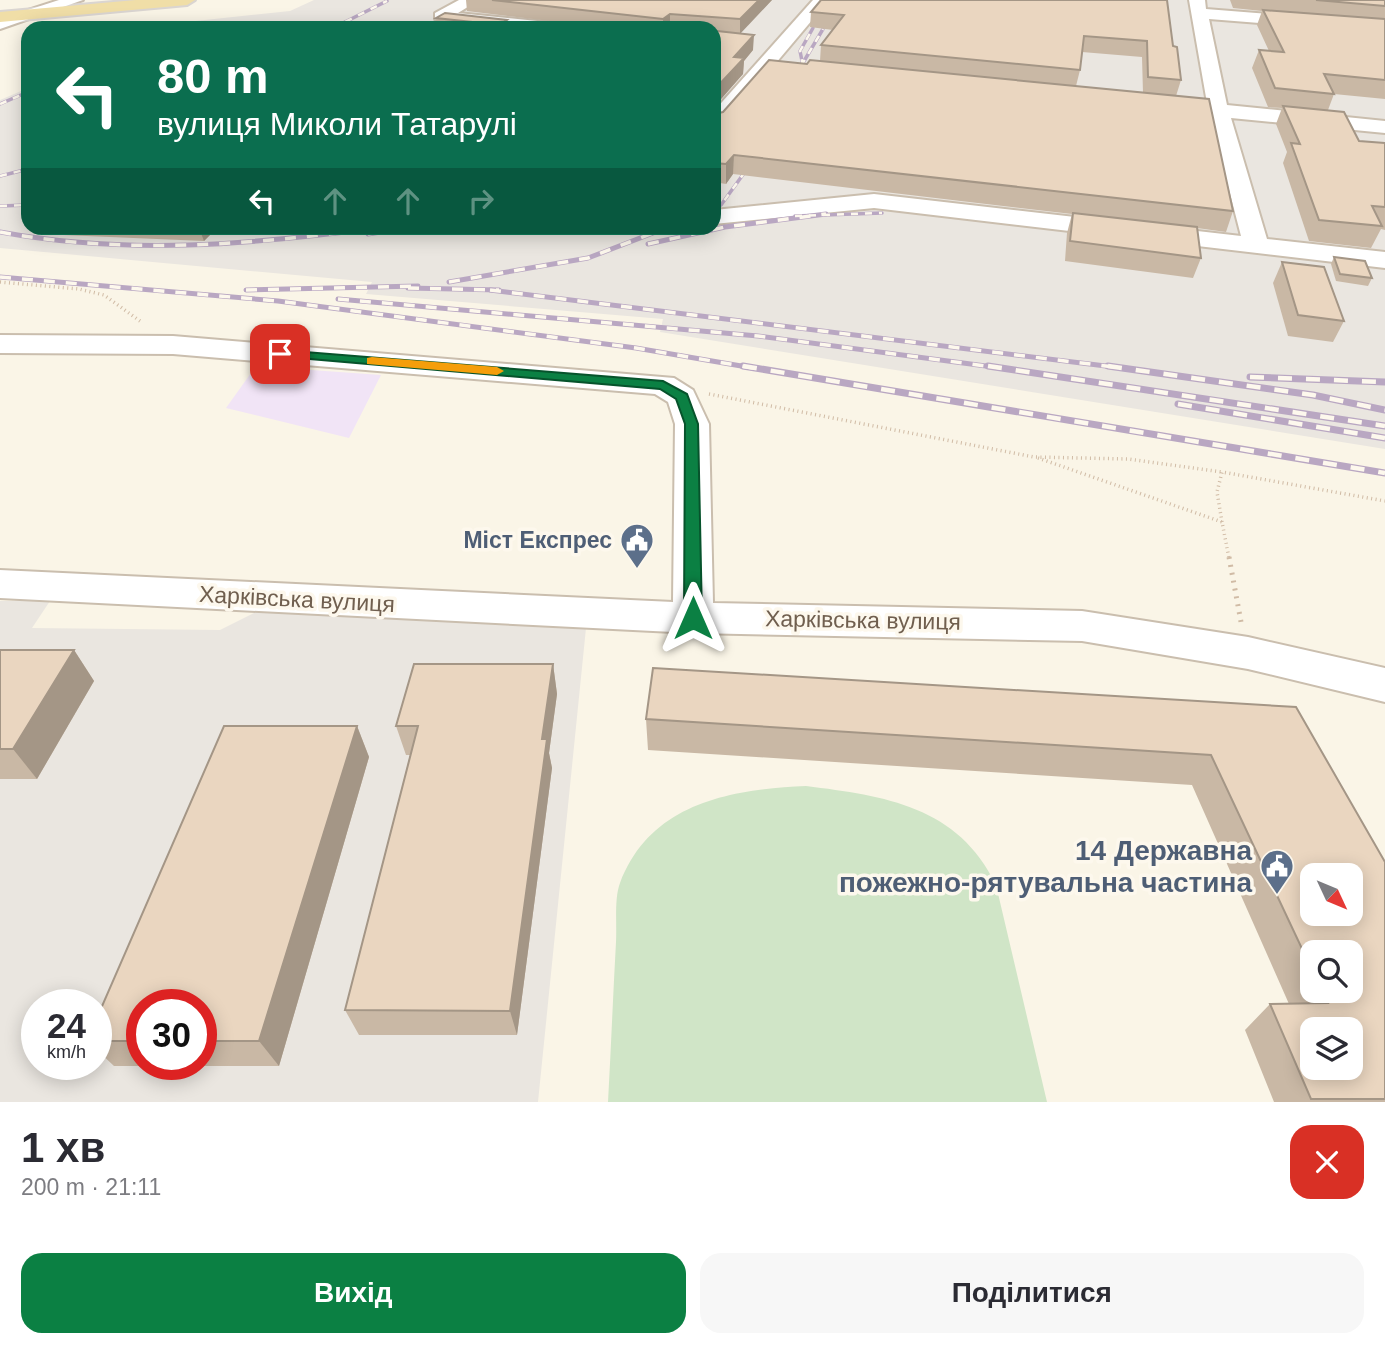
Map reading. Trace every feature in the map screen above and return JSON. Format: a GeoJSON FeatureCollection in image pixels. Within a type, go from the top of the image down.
{"type":"FeatureCollection","features":[{"type":"Feature","properties":{"kind":"main road"},"geometry":{"type":"LineString","coordinates":[[0,17],[187,0]]}},
{"type":"Feature","properties":{"kind":"street"},"geometry":{"type":"LineString","coordinates":[[0,24],[75,0]]}},
{"type":"Feature","properties":{"kind":"street"},"geometry":{"type":"LineString","coordinates":[[471,0],[441,16],[489,21]]}},
{"type":"Feature","properties":{"kind":"street"},"geometry":{"type":"LineString","coordinates":[[721,116],[821,0]]}},
{"type":"Feature","properties":{"kind":"street"},"geometry":{"type":"LineString","coordinates":[[1256,246],[1219,111],[1198,7],[1385,28]]}},
{"type":"Feature","properties":{"kind":"street"},"geometry":{"type":"LineString","coordinates":[[754,43],[781,45]]}},
{"type":"Feature","properties":{"kind":"street"},"geometry":{"type":"LineString","coordinates":[[765,64],[792,67]]}},
{"type":"Feature","properties":{"kind":"street"},"geometry":{"type":"LineString","coordinates":[[1136,103],[1385,128]]}},
{"type":"Feature","properties":{"kind":"street"},"geometry":{"type":"LineString","coordinates":[[721,217],[757,215],[842,202],[874,201],[1385,260]]}},
{"type":"Feature","properties":{"kind":"street"},"geometry":{"type":"LineString","coordinates":[[0,344],[173,345],[663,385],[682,397],[692,424],[693,618]]}},
{"type":"Feature","properties":{"kind":"street","name":"Харківська вулиця"},"geometry":{"type":"LineString","coordinates":[[0,584],[693,618],[1082,626],[1248,653],[1385,685]]}},
{"type":"Feature","properties":{"kind":"path"},"geometry":{"type":"LineString","coordinates":[[0,282],[79,289],[104,295],[173,345]]}},
{"type":"Feature","properties":{"kind":"path"},"geometry":{"type":"LineString","coordinates":[[663,385],[1034,457],[1222,522]]}},
{"type":"Feature","properties":{"kind":"path"},"geometry":{"type":"LineString","coordinates":[[1034,457],[1128,459],[1385,500]]}},
{"type":"Feature","properties":{"kind":"path"},"geometry":{"type":"LineString","coordinates":[[1222,472],[1217,492],[1248,653]]}},
{"type":"Feature","properties":{"kind":"shaded area"},"geometry":{"type":"Polygon","coordinates":[[[314,0],[1385,0],[1385,449],[660,332],[663,319],[366,294],[372,282],[0,248],[0,100],[21,91],[21,235],[721,235],[721,21],[196,21],[290,11],[314,0]]]}},
{"type":"Feature","properties":{"kind":"shaded area"},"geometry":{"type":"Polygon","coordinates":[[[256,366],[381,375],[349,438],[226,408],[256,366]]]}},
{"type":"Feature","properties":{"kind":"shaded area"},"geometry":{"type":"Polygon","coordinates":[[[0,601],[50,601],[32,628],[220,630],[258,611],[586,628],[538,1102],[0,1102],[0,601]]]}},
{"type":"Feature","properties":{"kind":"green space"},"geometry":{"type":"Polygon","coordinates":[[[806,786],[864,795],[916,810],[940,822],[961,838],[980,858],[996,885],[1047,1102],[608,1102],[617,896],[620,883],[634,856],[651,835],[672,818],[696,806],[750,791],[806,786]]]}},
{"type":"Feature","properties":{"kind":"building"},"geometry":{"type":"Polygon","coordinates":[[[492,0],[759,0],[740,19],[670,14],[663,19],[492,0]]]}},
{"type":"Feature","properties":{"kind":"building"},"geometry":{"type":"Polygon","coordinates":[[[821,0],[1167,0],[1181,80],[1148,77],[1147,41],[1084,36],[1080,70],[821,45],[844,15],[811,12],[821,0]]]}},
{"type":"Feature","properties":{"kind":"building"},"geometry":{"type":"Polygon","coordinates":[[[1316,0],[1385,0],[1385,6],[1316,0]]]}},
{"type":"Feature","properties":{"kind":"building"},"geometry":{"type":"Polygon","coordinates":[[[1263,10],[1385,19],[1385,80],[1324,74],[1334,94],[1275,88],[1259,50],[1284,52],[1263,10]]]}},
{"type":"Feature","properties":{"kind":"building"},"geometry":{"type":"Polygon","coordinates":[[[445,13],[507,20],[463,21],[436,18],[445,13]]]}},
{"type":"Feature","properties":{"kind":"building"},"geometry":{"type":"Polygon","coordinates":[[[721,31],[754,35],[734,57],[744,58],[721,83],[721,31]]]}},
{"type":"Feature","properties":{"kind":"building"},"geometry":{"type":"Polygon","coordinates":[[[769,60],[807,64],[810,60],[1209,99],[1233,211],[734,155],[726,164],[721,164],[723,112],[769,60]]]}},
{"type":"Feature","properties":{"kind":"building"},"geometry":{"type":"Polygon","coordinates":[[[1283,106],[1344,112],[1359,141],[1385,143],[1385,207],[1372,206],[1382,226],[1319,220],[1291,143],[1300,144],[1283,106]]]}},
{"type":"Feature","properties":{"kind":"building"},"geometry":{"type":"Polygon","coordinates":[[[1073,213],[1197,227],[1201,258],[1070,241],[1073,213]]]}},
{"type":"Feature","properties":{"kind":"building"},"geometry":{"type":"Polygon","coordinates":[[[1334,257],[1365,261],[1372,278],[1340,274],[1334,257]]]}},
{"type":"Feature","properties":{"kind":"building"},"geometry":{"type":"Polygon","coordinates":[[[1282,262],[1324,267],[1344,321],[1298,315],[1282,262]]]}},
{"type":"Feature","properties":{"kind":"building"},"geometry":{"type":"Polygon","coordinates":[[[0,650],[74,650],[13,749],[0,749],[0,650]]]}},
{"type":"Feature","properties":{"kind":"building"},"geometry":{"type":"Polygon","coordinates":[[[414,664],[553,664],[542,739],[547,739],[510,1011],[345,1010],[418,726],[396,726],[414,664]]]}},
{"type":"Feature","properties":{"kind":"building"},"geometry":{"type":"Polygon","coordinates":[[[653,668],[1296,707],[1385,862],[1385,1099],[1311,1099],[1303,1080],[1363,1080],[1363,1017],[1300,1017],[1300,1074],[1270,1004],[1363,1003],[1363,940],[1300,940],[1300,944],[1211,755],[646,719],[653,668]]]}},
{"type":"Feature","properties":{"kind":"building"},"geometry":{"type":"Polygon","coordinates":[[[224,726],[357,726],[259,1041],[217,1041],[217,989],[126,989],[126,1041],[112,1041],[112,989],[109,989],[224,726]]]}},
{"type":"Feature","properties":{"kind":"railway"},"geometry":{"type":"LineString","coordinates":[[347,21],[387,1]]}},
{"type":"Feature","properties":{"kind":"railway"},"geometry":{"type":"LineString","coordinates":[[803,64],[800,51],[813,28]]}},
{"type":"Feature","properties":{"kind":"railway"},"geometry":{"type":"LineString","coordinates":[[803,64],[823,29]]}},
{"type":"Feature","properties":{"kind":"railway"},"geometry":{"type":"LineString","coordinates":[[794,78],[803,64]]}},
{"type":"Feature","properties":{"kind":"railway"},"geometry":{"type":"LineString","coordinates":[[0,104],[21,95]]}},
{"type":"Feature","properties":{"kind":"railway"},"geometry":{"type":"LineString","coordinates":[[721,205],[755,158]]}},
{"type":"Feature","properties":{"kind":"railway"},"geometry":{"type":"LineString","coordinates":[[721,179],[730,166]]}},
{"type":"Feature","properties":{"kind":"railway"},"geometry":{"type":"LineString","coordinates":[[0,176],[21,171]]}},
{"type":"Feature","properties":{"kind":"railway"},"geometry":{"type":"LineString","coordinates":[[0,206],[21,205]]}},
{"type":"Feature","properties":{"kind":"railway"},"geometry":{"type":"LineString","coordinates":[[816,215],[882,213]]}},
{"type":"Feature","properties":{"kind":"railway"},"geometry":{"type":"LineString","coordinates":[[816,215],[826,214]]}},
{"type":"Feature","properties":{"kind":"railway"},"geometry":{"type":"LineString","coordinates":[[721,228],[816,215]]}},
{"type":"Feature","properties":{"kind":"railway"},"geometry":{"type":"LineString","coordinates":[[795,216],[816,215]]}},
{"type":"Feature","properties":{"kind":"railway"},"geometry":{"type":"LineString","coordinates":[[0,232],[47,239],[141,245],[234,243],[316,235]]}},
{"type":"Feature","properties":{"kind":"railway"},"geometry":{"type":"LineString","coordinates":[[449,282],[588,258],[648,235]]}},
{"type":"Feature","properties":{"kind":"railway"},"geometry":{"type":"LineString","coordinates":[[648,244],[689,235]]}},
{"type":"Feature","properties":{"kind":"railway"},"geometry":{"type":"LineString","coordinates":[[0,277],[278,301],[636,348],[753,368]]}},
{"type":"Feature","properties":{"kind":"railway"},"geometry":{"type":"LineString","coordinates":[[246,290],[418,286]]}},
{"type":"Feature","properties":{"kind":"railway"},"geometry":{"type":"LineString","coordinates":[[408,288],[499,290]]}},
{"type":"Feature","properties":{"kind":"railway"},"geometry":{"type":"LineString","coordinates":[[490,290],[1122,368]]}},
{"type":"Feature","properties":{"kind":"railway"},"geometry":{"type":"LineString","coordinates":[[338,299],[758,336],[1001,368]]}},
{"type":"Feature","properties":{"kind":"railway"},"geometry":{"type":"LineString","coordinates":[[743,366],[1385,473]]}},
{"type":"Feature","properties":{"kind":"railway"},"geometry":{"type":"LineString","coordinates":[[988,366],[1385,426]]}},
{"type":"Feature","properties":{"kind":"railway"},"geometry":{"type":"LineString","coordinates":[[1108,366],[1313,395],[1385,410]]}},
{"type":"Feature","properties":{"kind":"railway"},"geometry":{"type":"LineString","coordinates":[[1250,377],[1385,382]]}},
{"type":"Feature","properties":{"kind":"railway"},"geometry":{"type":"LineString","coordinates":[[1178,404],[1385,438]]}},
{"type":"Feature","properties":{"kind":"slow traffic"},"geometry":{"type":"LineString","coordinates":[[372,361],[497,371]]}},
{"type":"Feature","properties":{"kind":"place","name":"Міст Експрес"},"geometry":{"type":"Point","coordinates":[637,570]}},
{"type":"Feature","properties":{"kind":"place","name":"14 Державна пожежно-рятувальна частина"},"geometry":{"type":"Point","coordinates":[1277,896]}},
{"type":"Feature","properties":{"kind":"route"},"geometry":{"type":"LineString","coordinates":[[280,354],[663,385],[682,397],[692,424],[693,618]]}}]}
